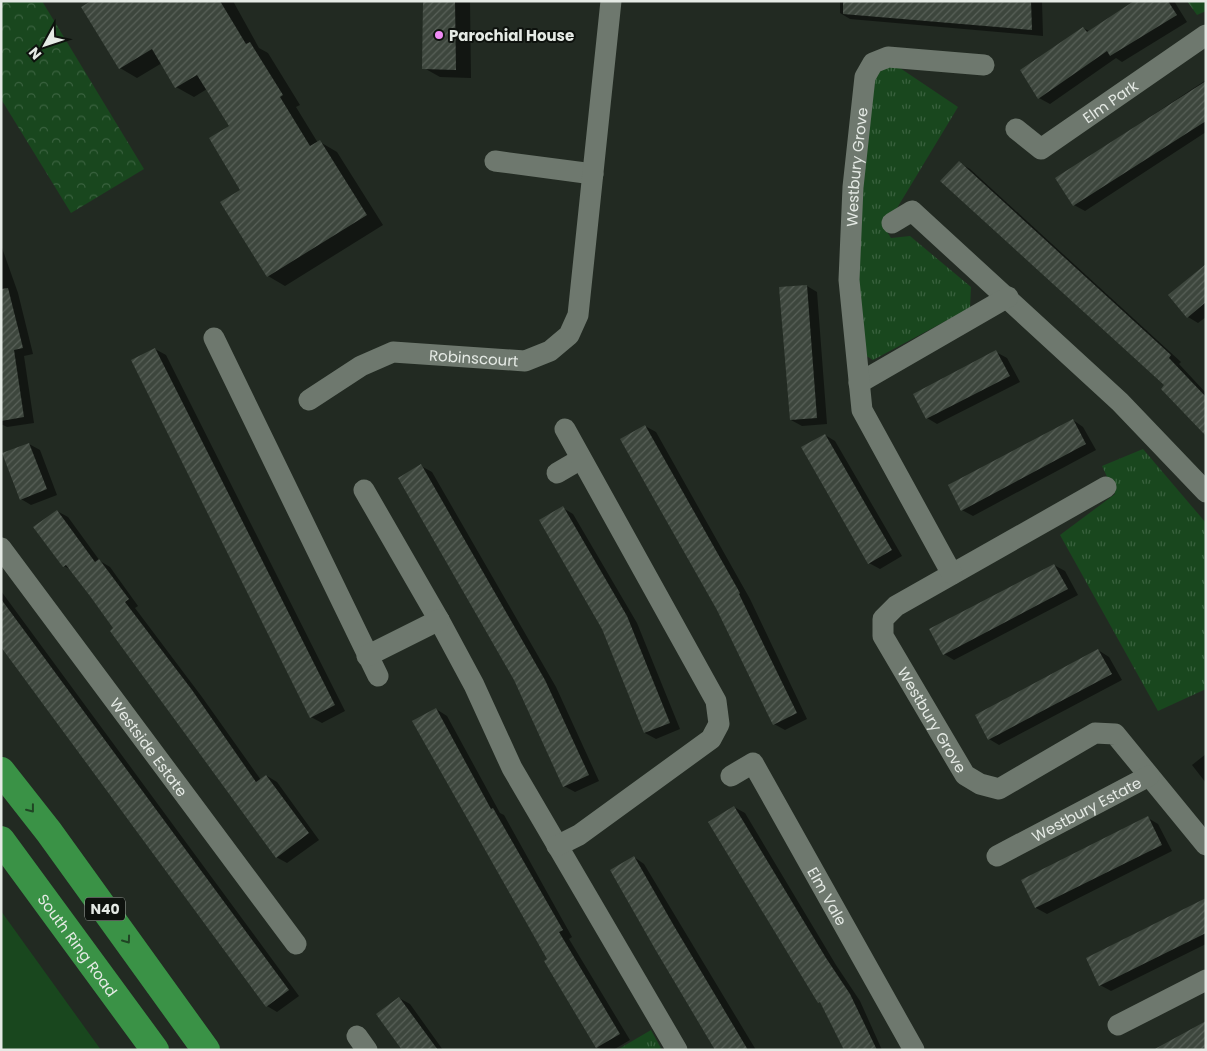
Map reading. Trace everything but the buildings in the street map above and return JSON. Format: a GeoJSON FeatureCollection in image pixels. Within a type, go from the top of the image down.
{"type":"FeatureCollection","features":[{"type":"Feature","properties":{"kind":"highway","name":"N40"},"geometry":{"type":"LineString","coordinates":[[1,771],[48,832],[206,1050]]}},
{"type":"Feature","properties":{"kind":"highway"},"geometry":{"type":"LineString","coordinates":[[5,845],[135,1050]]}},
{"type":"Feature","properties":{"kind":"highway","name":"South Ring Road"},"geometry":{"type":"LineString","coordinates":[[5,845],[155,1050]]}},
{"type":"Feature","properties":{"kind":"street","name":"Robinscourt"},"geometry":{"type":"LineString","coordinates":[[309,400],[361,366],[393,352],[525,362],[550,351],[569,335],[578,315],[611,1]]}},
{"type":"Feature","properties":{"kind":"street","name":"Elm Park"},"geometry":{"type":"LineString","coordinates":[[1016,129],[1041,149],[1206,35]]}},
{"type":"Feature","properties":{"kind":"street","name":"Westbury Grove"},"geometry":{"type":"LineString","coordinates":[[952,574],[862,410],[849,280],[852,187],[865,78],[873,63],[888,57],[984,65]]}},
{"type":"Feature","properties":{"kind":"street"},"geometry":{"type":"LineString","coordinates":[[495,161],[593,174]]}},
{"type":"Feature","properties":{"kind":"street"},"geometry":{"type":"LineString","coordinates":[[892,223],[912,211],[1120,402],[1206,492]]}},
{"type":"Feature","properties":{"kind":"street"},"geometry":{"type":"LineString","coordinates":[[859,384],[1008,298]]}},
{"type":"Feature","properties":{"kind":"street"},"geometry":{"type":"LineString","coordinates":[[214,338],[378,676]]}},
{"type":"Feature","properties":{"kind":"street"},"geometry":{"type":"LineString","coordinates":[[557,846],[579,835],[711,739],[719,724],[716,701],[565,429]]}},
{"type":"Feature","properties":{"kind":"street"},"geometry":{"type":"LineString","coordinates":[[557,473],[581,460]]}},
{"type":"Feature","properties":{"kind":"street","name":"Westbury Grove"},"geometry":{"type":"LineString","coordinates":[[1106,487],[896,606],[883,619],[883,636],[965,775],[980,784],[999,789],[1095,733],[1115,734],[1149,776]]}},
{"type":"Feature","properties":{"kind":"street"},"geometry":{"type":"LineString","coordinates":[[364,490],[474,685],[512,768],[677,1050]]}},
{"type":"Feature","properties":{"kind":"street","name":"Westside Estate"},"geometry":{"type":"LineString","coordinates":[[1,548],[296,944]]}},
{"type":"Feature","properties":{"kind":"street"},"geometry":{"type":"LineString","coordinates":[[367,656],[439,620]]}},
{"type":"Feature","properties":{"kind":"street","name":"Elm Vale"},"geometry":{"type":"LineString","coordinates":[[731,776],[754,763],[914,1050]]}},
{"type":"Feature","properties":{"kind":"street","name":"Westbury Estate"},"geometry":{"type":"LineString","coordinates":[[997,856],[1149,776],[1206,845]]}},
{"type":"Feature","properties":{"kind":"street"},"geometry":{"type":"LineString","coordinates":[[1118,1025],[1206,980]]}},
{"type":"Feature","properties":{"kind":"green space"},"geometry":{"type":"Polygon","coordinates":[[[1,1],[42,1],[144,169],[71,213],[1,99],[1,1]]]}},
{"type":"Feature","properties":{"kind":"green space"},"geometry":{"type":"Polygon","coordinates":[[[1187,1],[1206,1],[1206,11],[1197,15],[1187,1]]]}},
{"type":"Feature","properties":{"kind":"green space"},"geometry":{"type":"Polygon","coordinates":[[[897,66],[958,107],[885,228],[891,238],[910,236],[971,287],[970,308],[873,360],[863,354],[853,278],[872,79],[878,69],[897,66]]]}},
{"type":"Feature","properties":{"kind":"green space"},"geometry":{"type":"Polygon","coordinates":[[[1143,449],[1206,523],[1206,689],[1158,711],[1060,535],[1115,494],[1102,466],[1143,449]]]}},
{"type":"Feature","properties":{"kind":"green space"},"geometry":{"type":"Polygon","coordinates":[[[1,911],[101,1050],[1,1050],[1,911]]]}},
{"type":"Feature","properties":{"kind":"green space"},"geometry":{"type":"Polygon","coordinates":[[[651,1030],[662,1050],[617,1050],[651,1030]]]}},
{"type":"Feature","properties":{"kind":"place","name":"Parochial House"},"geometry":{"type":"Point","coordinates":[439,35]}}]}
